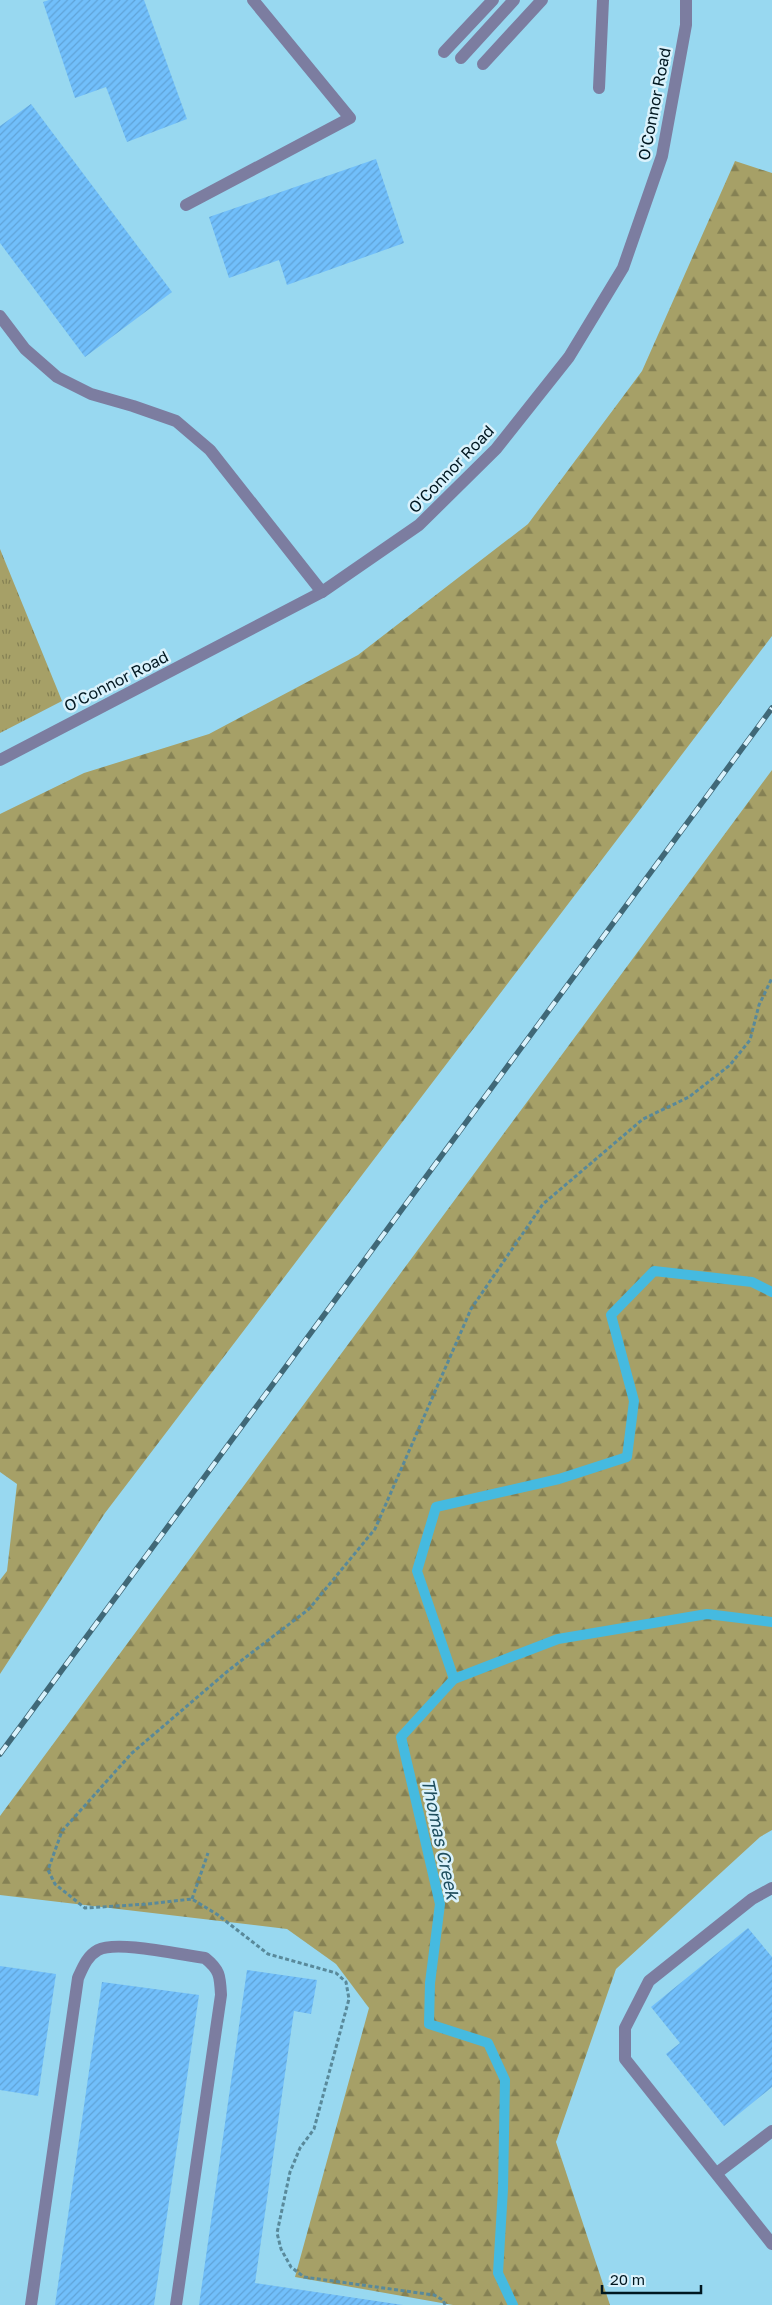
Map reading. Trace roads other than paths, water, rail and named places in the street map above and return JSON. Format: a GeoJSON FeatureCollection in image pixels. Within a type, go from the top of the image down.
{"type":"FeatureCollection","features":[{"type":"Feature","properties":{"kind":"street"},"geometry":{"type":"LineString","coordinates":[[186,205],[350,118],[253,0]]}},
{"type":"Feature","properties":{"kind":"street"},"geometry":{"type":"LineString","coordinates":[[444,52],[492,0]]}},
{"type":"Feature","properties":{"kind":"street"},"geometry":{"type":"LineString","coordinates":[[461,58],[514,0]]}},
{"type":"Feature","properties":{"kind":"street"},"geometry":{"type":"LineString","coordinates":[[483,64],[542,0]]}},
{"type":"Feature","properties":{"kind":"street"},"geometry":{"type":"LineString","coordinates":[[599,88],[603,0]]}},
{"type":"Feature","properties":{"kind":"street","name":"O'Connor Road"},"geometry":{"type":"LineString","coordinates":[[0,760],[322,592],[419,525],[496,449],[569,357],[623,268],[662,156],[686,25],[686,0]]}},
{"type":"Feature","properties":{"kind":"street"},"geometry":{"type":"LineString","coordinates":[[0,316],[25,349],[57,377],[91,394],[176,421],[210,450],[322,592]]}},
{"type":"Feature","properties":{"kind":"street"},"geometry":{"type":"LineString","coordinates":[[772,1888],[752,1898],[649,1981],[625,2028],[625,2059],[772,2244]]}},
{"type":"Feature","properties":{"kind":"street"},"geometry":{"type":"LineString","coordinates":[[31,2305],[78,1978],[86,1961],[98,1950],[114,1945],[205,1958],[216,1967],[220,1980],[221,1995],[176,2305]]}},
{"type":"Feature","properties":{"kind":"street"},"geometry":{"type":"LineString","coordinates":[[717,2173],[772,2131]]}},
{"type":"Feature","properties":{"kind":"waterway"},"geometry":{"type":"LineString","coordinates":[[454,1679],[417,1571],[436,1507],[559,1479],[627,1457],[634,1401],[611,1315],[654,1271],[752,1282],[772,1292]]}},
{"type":"Feature","properties":{"kind":"waterway","name":"Thomas Creek"},"geometry":{"type":"LineString","coordinates":[[513,2305],[498,2273],[503,2189],[505,2080],[488,2043],[429,2024],[430,1983],[440,1904],[401,1737],[454,1679],[558,1639],[707,1614],[772,1622]]}},
{"type":"Feature","properties":{"kind":"railway"},"geometry":{"type":"LineString","coordinates":[[0,1754],[772,708]]}}]}
